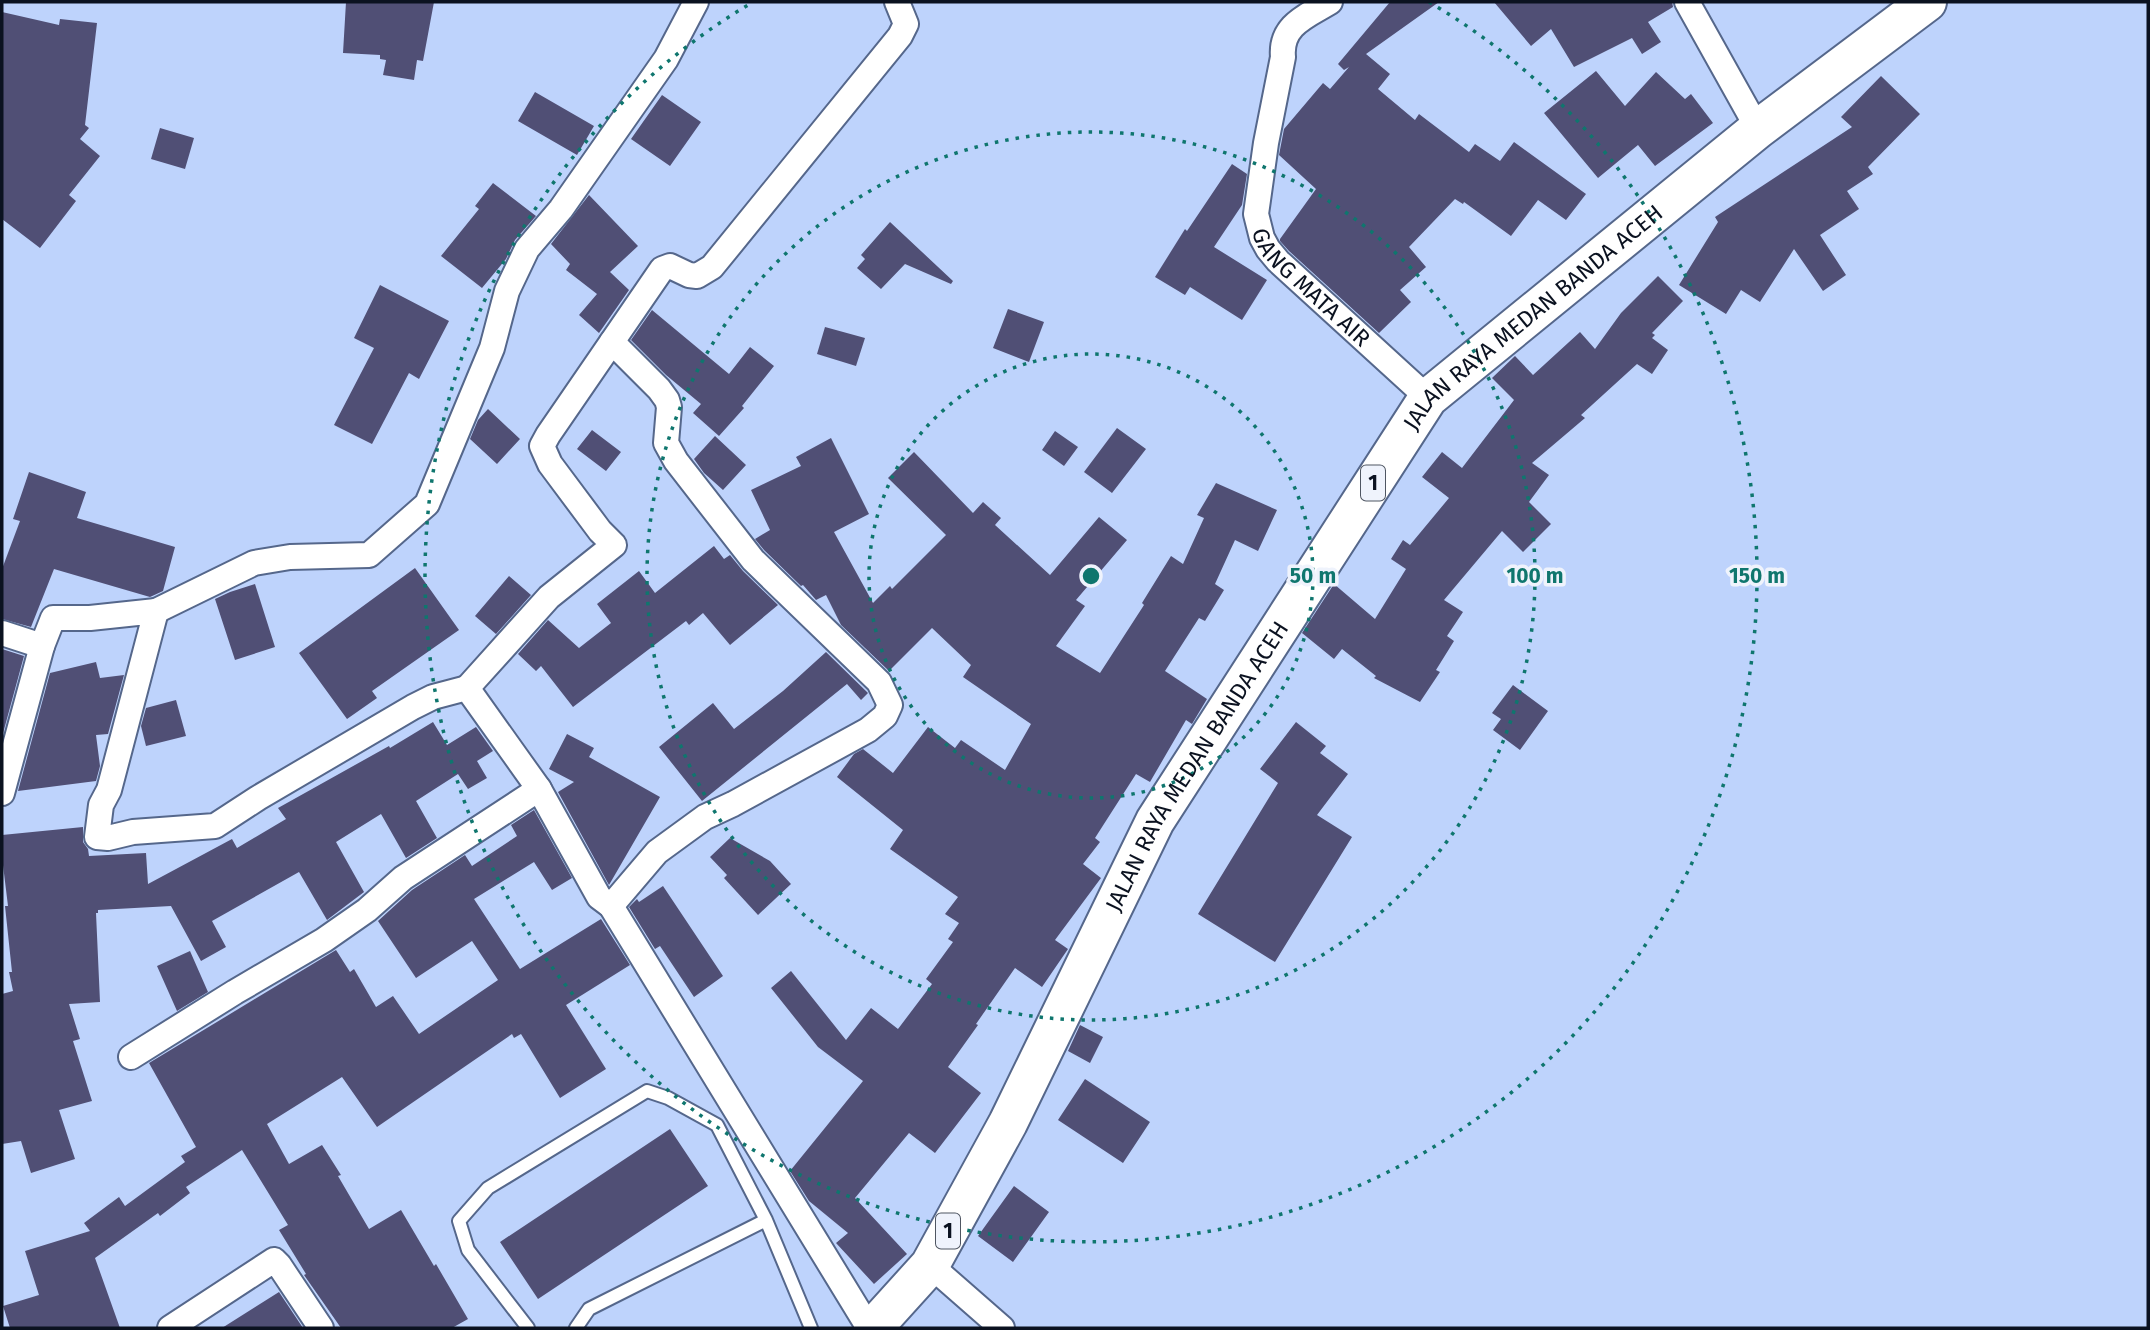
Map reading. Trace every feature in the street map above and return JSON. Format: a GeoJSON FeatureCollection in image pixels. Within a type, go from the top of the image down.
{"type":"FeatureCollection","features":[{"type":"Feature","properties":{"kind":"highway","name":"JALAN RAYA MEDAN BANDA ACEH"},"geometry":{"type":"LineString","coordinates":[[871,1328],[930,1265],[1007,1123],[1155,821],[1428,398],[1758,129],[1927,2]]}},
{"type":"Feature","properties":{"kind":"street"},"geometry":{"type":"LineString","coordinates":[[2,793],[42,646],[53,618],[90,618],[156,611],[254,563],[290,557],[369,555],[427,504],[492,348],[507,291],[527,249],[561,209],[666,59],[696,2]]}},
{"type":"Feature","properties":{"kind":"street"},"geometry":{"type":"LineString","coordinates":[[156,611],[109,790],[101,805],[97,836],[108,838],[133,832],[215,826],[413,707],[433,697],[467,688],[550,597],[614,545],[600,531],[550,464],[542,446],[662,269],[670,266],[697,276],[712,267],[900,36],[906,24],[897,2]]}},
{"type":"Feature","properties":{"kind":"street","name":"GANG MATA AIR"},"geometry":{"type":"LineString","coordinates":[[1331,2],[1298,22],[1282,43],[1283,57],[1256,214],[1262,238],[1278,261],[1428,398]]}},
{"type":"Feature","properties":{"kind":"street"},"geometry":{"type":"LineString","coordinates":[[1686,2],[1758,129]]}},
{"type":"Feature","properties":{"kind":"street"},"geometry":{"type":"LineString","coordinates":[[611,906],[657,852],[705,817],[868,730],[885,716],[890,705],[880,682],[753,560],[702,496],[666,443],[670,407],[667,400],[612,342]]}},
{"type":"Feature","properties":{"kind":"street"},"geometry":{"type":"LineString","coordinates":[[2,633],[42,646]]}},
{"type":"Feature","properties":{"kind":"street"},"geometry":{"type":"LineString","coordinates":[[467,688],[539,789],[599,897],[611,906],[871,1328]]}},
{"type":"Feature","properties":{"kind":"street"},"geometry":{"type":"LineString","coordinates":[[131,1057],[324,940],[367,911],[403,878],[539,789]]}},
{"type":"Feature","properties":{"kind":"street"},"geometry":{"type":"LineString","coordinates":[[170,1328],[271,1260],[279,1265],[321,1328]]}},
{"type":"Feature","properties":{"kind":"street"},"geometry":{"type":"LineString","coordinates":[[930,1265],[1002,1328]]}},
{"type":"Feature","properties":{"kind":"lane"},"geometry":{"type":"LineString","coordinates":[[528,1328],[468,1250],[459,1221],[488,1188],[647,1091],[668,1098],[716,1125],[766,1220],[811,1328]]}},
{"type":"Feature","properties":{"kind":"lane"},"geometry":{"type":"LineString","coordinates":[[576,1328],[589,1309],[766,1220]]}},
{"type":"Feature","properties":{"kind":"building"},"geometry":{"type":"Polygon","coordinates":[[[346,2],[434,2],[423,61],[417,60],[414,80],[383,75],[386,60],[380,59],[380,55],[343,53],[346,2]]]}},
{"type":"Feature","properties":{"kind":"building"},"geometry":{"type":"Polygon","coordinates":[[[1390,2],[1439,2],[1366,54],[1390,74],[1378,89],[1415,120],[1419,114],[1469,152],[1475,144],[1500,161],[1514,142],[1586,194],[1566,220],[1538,200],[1511,236],[1464,202],[1463,204],[1455,199],[1409,247],[1426,267],[1400,290],[1411,302],[1379,333],[1280,241],[1316,189],[1279,155],[1284,129],[1323,83],[1330,89],[1349,67],[1344,70],[1338,64],[1390,2]]]}},
{"type":"Feature","properties":{"kind":"building"},"geometry":{"type":"Polygon","coordinates":[[[1494,2],[1672,2],[1673,7],[1648,22],[1661,42],[1642,54],[1632,38],[1574,67],[1551,29],[1531,46],[1494,2]]]}},
{"type":"Feature","properties":{"kind":"building"},"geometry":{"type":"Polygon","coordinates":[[[2,12],[59,25],[60,19],[97,23],[85,125],[89,128],[80,139],[100,156],[69,195],[76,201],[40,248],[2,219],[2,12]]]}},
{"type":"Feature","properties":{"kind":"building"},"geometry":{"type":"Polygon","coordinates":[[[1596,71],[1625,106],[1656,72],[1685,99],[1691,94],[1713,123],[1655,166],[1638,145],[1598,178],[1544,113],[1596,71]]]}},
{"type":"Feature","properties":{"kind":"building"},"geometry":{"type":"Polygon","coordinates":[[[1881,76],[1920,114],[1868,167],[1873,174],[1847,191],[1859,209],[1820,235],[1846,275],[1823,291],[1794,249],[1760,302],[1741,290],[1726,314],[1679,285],[1718,222],[1715,217],[1852,127],[1841,117],[1881,76]]]}},
{"type":"Feature","properties":{"kind":"building"},"geometry":{"type":"Polygon","coordinates":[[[535,92],[594,126],[577,155],[518,121],[535,92]]]}},
{"type":"Feature","properties":{"kind":"building"},"geometry":{"type":"Polygon","coordinates":[[[662,95],[701,122],[670,166],[631,139],[662,95]]]}},
{"type":"Feature","properties":{"kind":"building"},"geometry":{"type":"Polygon","coordinates":[[[160,128],[194,138],[185,169],[151,159],[160,128]]]}},
{"type":"Feature","properties":{"kind":"building"},"geometry":{"type":"Polygon","coordinates":[[[1232,164],[1247,174],[1242,205],[1214,247],[1267,280],[1242,320],[1190,287],[1185,295],[1155,277],[1185,229],[1187,231],[1232,164]]]}},
{"type":"Feature","properties":{"kind":"building"},"geometry":{"type":"Polygon","coordinates":[[[493,183],[536,216],[515,240],[506,259],[482,288],[441,256],[479,209],[475,206],[493,183]]]}},
{"type":"Feature","properties":{"kind":"building"},"geometry":{"type":"Polygon","coordinates":[[[589,195],[638,246],[610,272],[629,290],[599,333],[579,315],[597,294],[566,270],[570,264],[551,244],[589,195]]]}},
{"type":"Feature","properties":{"kind":"building"},"geometry":{"type":"Polygon","coordinates":[[[890,222],[953,281],[951,284],[905,264],[881,289],[857,268],[865,259],[861,255],[890,222]]]}},
{"type":"Feature","properties":{"kind":"building"},"geometry":{"type":"Polygon","coordinates":[[[1658,276],[1683,301],[1652,333],[1655,335],[1652,338],[1668,350],[1652,374],[1637,364],[1581,415],[1585,418],[1532,463],[1549,475],[1529,502],[1551,524],[1523,552],[1502,531],[1444,600],[1463,612],[1447,636],[1454,641],[1436,670],[1440,672],[1420,702],[1374,678],[1376,676],[1342,649],[1334,659],[1302,633],[1334,584],[1375,619],[1406,569],[1391,559],[1403,540],[1410,545],[1449,498],[1422,477],[1442,452],[1462,468],[1514,400],[1492,378],[1515,356],[1533,375],[1580,332],[1595,349],[1621,313],[1658,276]]]}},
{"type":"Feature","properties":{"kind":"building"},"geometry":{"type":"Polygon","coordinates":[[[380,285],[449,321],[419,379],[409,373],[372,444],[334,425],[374,348],[354,338],[380,285]]]}},
{"type":"Feature","properties":{"kind":"building"},"geometry":{"type":"Polygon","coordinates":[[[1008,309],[1044,322],[1029,362],[993,348],[1008,309]]]}},
{"type":"Feature","properties":{"kind":"building"},"geometry":{"type":"Polygon","coordinates":[[[652,310],[729,374],[750,347],[774,366],[742,406],[744,408],[719,436],[693,413],[701,404],[666,375],[631,340],[652,310]]]}},
{"type":"Feature","properties":{"kind":"building"},"geometry":{"type":"Polygon","coordinates":[[[825,327],[865,338],[856,366],[817,354],[825,327]]]}},
{"type":"Feature","properties":{"kind":"building"},"geometry":{"type":"Polygon","coordinates":[[[488,409],[520,439],[497,464],[470,439],[478,420],[488,409]]]}},
{"type":"Feature","properties":{"kind":"building"},"geometry":{"type":"Polygon","coordinates":[[[1117,428],[1146,449],[1112,493],[1084,472],[1117,428]]]}},
{"type":"Feature","properties":{"kind":"building"},"geometry":{"type":"Polygon","coordinates":[[[592,430],[621,452],[606,471],[577,449],[592,430]]]}},
{"type":"Feature","properties":{"kind":"building"},"geometry":{"type":"Polygon","coordinates":[[[1055,431],[1078,447],[1064,466],[1042,450],[1055,431]]]}},
{"type":"Feature","properties":{"kind":"building"},"geometry":{"type":"Polygon","coordinates":[[[715,436],[746,465],[723,490],[704,473],[694,459],[715,436]]]}},
{"type":"Feature","properties":{"kind":"building"},"geometry":{"type":"Polygon","coordinates":[[[831,438],[869,514],[834,532],[873,603],[890,586],[892,589],[946,535],[888,478],[914,452],[973,513],[983,502],[1001,518],[995,525],[1050,575],[1099,517],[1127,540],[1076,600],[1085,606],[1056,646],[1100,673],[1144,605],[1142,603],[1171,556],[1183,564],[1204,518],[1197,515],[1216,483],[1277,510],[1258,551],[1235,540],[1215,584],[1224,590],[1205,621],[1199,618],[1165,671],[1207,699],[1192,724],[1186,720],[1150,782],[1136,774],[1095,838],[1100,842],[1083,864],[1101,878],[1055,940],[1068,949],[1042,987],[1015,968],[948,1067],[981,1093],[935,1153],[909,1133],[855,1198],[907,1254],[874,1284],[836,1243],[848,1233],[809,1201],[790,1171],[863,1081],[818,1047],[771,988],[791,971],[846,1040],[871,1008],[898,1029],[932,984],[926,979],[953,942],[948,939],[959,923],[945,914],[958,897],[890,849],[903,830],[837,777],[854,754],[863,749],[893,773],[928,727],[955,748],[961,740],[1005,770],[1031,724],[963,677],[971,665],[932,628],[889,671],[841,625],[826,595],[816,600],[755,539],[770,530],[751,490],[801,466],[796,457],[831,438]]]}},
{"type":"Feature","properties":{"kind":"building"},"geometry":{"type":"Polygon","coordinates":[[[29,472],[86,492],[77,518],[175,547],[163,591],[150,597],[54,569],[31,627],[2,619],[2,569],[20,521],[13,519],[29,472]]]}},
{"type":"Feature","properties":{"kind":"building"},"geometry":{"type":"Polygon","coordinates":[[[714,546],[724,559],[730,555],[778,605],[730,645],[703,613],[689,625],[686,621],[573,707],[541,666],[536,671],[518,654],[548,620],[579,648],[611,623],[597,604],[639,571],[655,593],[714,546]]]}},
{"type":"Feature","properties":{"kind":"building"},"geometry":{"type":"Polygon","coordinates":[[[415,568],[459,630],[372,691],[377,698],[347,719],[299,653],[415,568]]]}},
{"type":"Feature","properties":{"kind":"building"},"geometry":{"type":"Polygon","coordinates":[[[509,576],[531,595],[496,634],[475,616],[509,576]]]}},
{"type":"Feature","properties":{"kind":"building"},"geometry":{"type":"Polygon","coordinates":[[[255,584],[275,647],[235,660],[215,599],[255,584]]]}},
{"type":"Feature","properties":{"kind":"building"},"geometry":{"type":"Polygon","coordinates":[[[2,649],[24,656],[2,737],[2,649]]]}},
{"type":"Feature","properties":{"kind":"building"},"geometry":{"type":"Polygon","coordinates":[[[826,652],[868,693],[861,700],[847,684],[702,801],[659,747],[713,703],[734,729],[783,691],[826,652]]]}},
{"type":"Feature","properties":{"kind":"building"},"geometry":{"type":"Polygon","coordinates":[[[96,662],[100,678],[124,675],[108,734],[96,735],[100,766],[96,781],[18,791],[50,673],[96,662]]]}},
{"type":"Feature","properties":{"kind":"building"},"geometry":{"type":"Polygon","coordinates":[[[1513,685],[1548,711],[1520,750],[1493,730],[1501,719],[1492,713],[1513,685]]]}},
{"type":"Feature","properties":{"kind":"building"},"geometry":{"type":"Polygon","coordinates":[[[176,700],[186,736],[146,746],[141,726],[146,708],[176,700]]]}},
{"type":"Feature","properties":{"kind":"building"},"geometry":{"type":"Polygon","coordinates":[[[433,722],[447,745],[476,727],[493,751],[477,761],[487,778],[468,789],[458,774],[416,801],[437,838],[406,858],[381,814],[336,842],[364,892],[327,920],[299,872],[212,921],[226,947],[201,961],[171,906],[98,910],[100,1002],[69,1004],[80,1039],[73,1041],[92,1101],[59,1110],[75,1159],[31,1173],[21,1141],[2,1144],[2,994],[13,991],[9,972],[12,972],[5,906],[8,906],[2,835],[83,827],[83,842],[89,856],[146,853],[148,884],[232,839],[237,848],[286,819],[278,808],[433,722]]]}},
{"type":"Feature","properties":{"kind":"building"},"geometry":{"type":"Polygon","coordinates":[[[1296,722],[1326,746],[1320,753],[1348,774],[1317,815],[1352,837],[1275,962],[1198,914],[1278,783],[1260,769],[1296,722]]]}},
{"type":"Feature","properties":{"kind":"building"},"geometry":{"type":"Polygon","coordinates":[[[567,734],[594,748],[589,757],[660,797],[609,885],[558,792],[574,782],[549,769],[567,734]]]}},
{"type":"Feature","properties":{"kind":"building"},"geometry":{"type":"Polygon","coordinates":[[[534,810],[572,878],[552,890],[534,862],[474,899],[520,969],[601,919],[630,965],[566,1005],[606,1069],[560,1098],[521,1034],[514,1038],[512,1034],[377,1127],[342,1077],[267,1124],[289,1164],[322,1145],[369,1229],[401,1210],[468,1319],[452,1328],[341,1328],[304,1275],[306,1274],[279,1230],[288,1225],[242,1150],[186,1187],[190,1193],[160,1216],[158,1213],[95,1258],[120,1328],[10,1328],[3,1306],[39,1295],[25,1251],[90,1231],[84,1223],[119,1197],[125,1206],[185,1162],[181,1156],[196,1147],[149,1063],[336,950],[350,972],[354,969],[376,1007],[393,996],[419,1034],[498,980],[472,941],[416,978],[378,921],[412,890],[465,855],[472,866],[517,836],[511,825],[534,810]]]}},
{"type":"Feature","properties":{"kind":"building"},"geometry":{"type":"Polygon","coordinates":[[[730,838],[770,861],[791,884],[758,915],[724,878],[727,875],[710,857],[730,838]]]}},
{"type":"Feature","properties":{"kind":"building"},"geometry":{"type":"Polygon","coordinates":[[[663,886],[723,976],[694,997],[660,946],[655,949],[629,907],[637,899],[639,902],[663,886]]]}},
{"type":"Feature","properties":{"kind":"building"},"geometry":{"type":"Polygon","coordinates":[[[190,951],[208,992],[177,1011],[157,966],[190,951]]]}},
{"type":"Feature","properties":{"kind":"building"},"geometry":{"type":"Polygon","coordinates":[[[1080,1025],[1103,1037],[1090,1063],[1068,1051],[1080,1025]]]}},
{"type":"Feature","properties":{"kind":"building"},"geometry":{"type":"Polygon","coordinates":[[[1085,1079],[1150,1122],[1123,1163],[1058,1120],[1085,1079]]]}},
{"type":"Feature","properties":{"kind":"building"},"geometry":{"type":"Polygon","coordinates":[[[670,1129],[708,1186],[538,1299],[500,1242],[670,1129]]]}},
{"type":"Feature","properties":{"kind":"building"},"geometry":{"type":"Polygon","coordinates":[[[1014,1186],[1049,1212],[1013,1262],[978,1236],[1014,1186]]]}},
{"type":"Feature","properties":{"kind":"building"},"geometry":{"type":"Polygon","coordinates":[[[279,1292],[303,1328],[222,1328],[279,1292]]]}}]}
